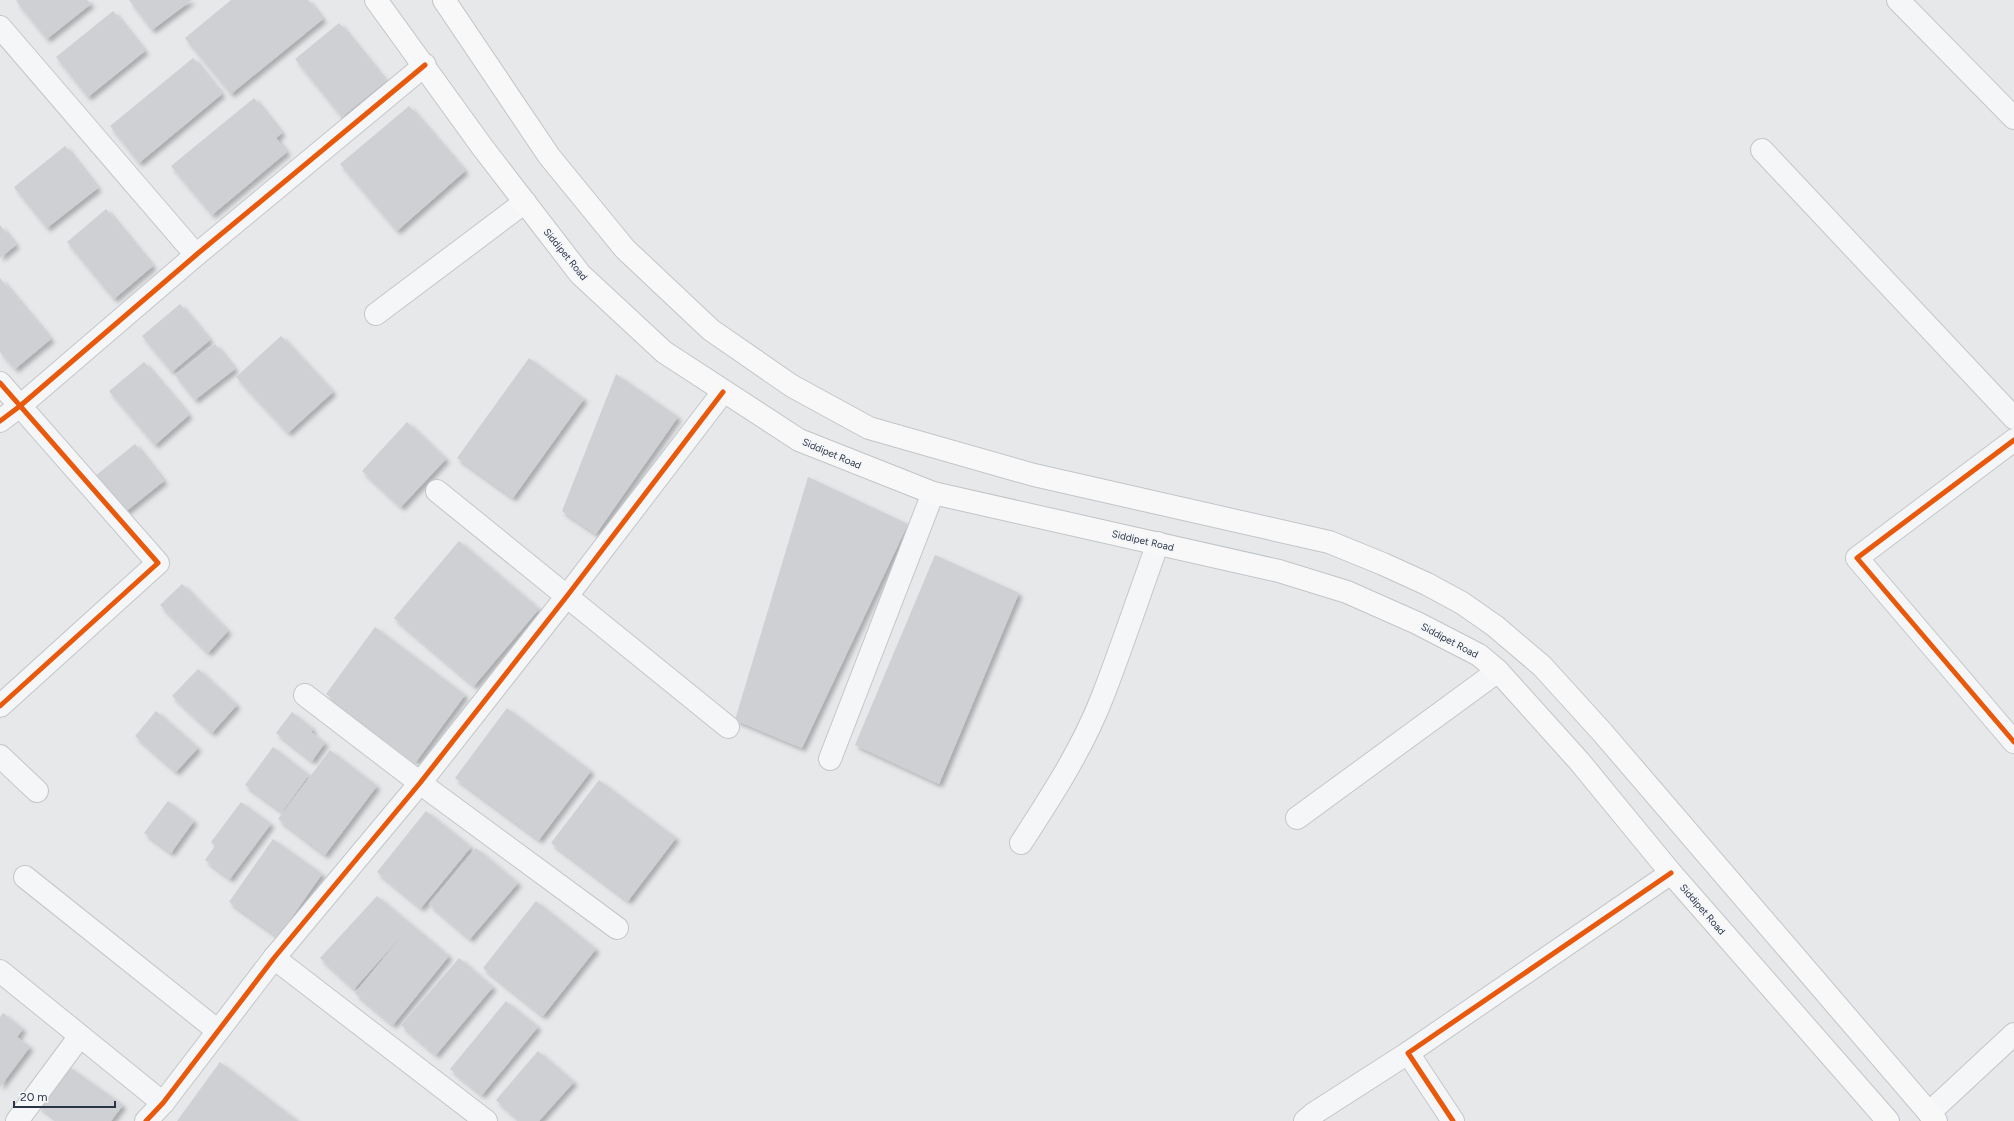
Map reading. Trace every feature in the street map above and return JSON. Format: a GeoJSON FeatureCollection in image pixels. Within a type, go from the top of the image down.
{"type":"FeatureCollection","features":[{"type":"Feature","properties":{"kind":"main road","name":"Siddipet Road"},"geometry":{"type":"LineString","coordinates":[[376,0],[425,65],[483,148],[580,274],[664,352],[723,392],[799,440],[933,493],[1279,570],[1347,592],[1417,623],[1479,656],[1498,671],[1579,761],[1672,873],[1888,1121]]}},
{"type":"Feature","properties":{"kind":"main road"},"geometry":{"type":"LineString","coordinates":[[444,0],[550,156],[625,250],[712,330],[792,386],[868,428],[1034,475],[1329,542],[1383,564],[1426,584],[1462,603],[1495,626],[1542,666],[1602,732],[1932,1117]]}},
{"type":"Feature","properties":{"kind":"street"},"geometry":{"type":"LineString","coordinates":[[1898,0],[2014,118]]}},
{"type":"Feature","properties":{"kind":"street"},"geometry":{"type":"LineString","coordinates":[[0,27],[196,255]]}},
{"type":"Feature","properties":{"kind":"street"},"geometry":{"type":"LineString","coordinates":[[0,421],[20,406],[196,255],[425,65]]}},
{"type":"Feature","properties":{"kind":"street"},"geometry":{"type":"LineString","coordinates":[[1762,150],[2014,418]]}},
{"type":"Feature","properties":{"kind":"street"},"geometry":{"type":"LineString","coordinates":[[376,314],[525,202]]}},
{"type":"Feature","properties":{"kind":"street"},"geometry":{"type":"LineString","coordinates":[[0,383],[158,563],[0,706]]}},
{"type":"Feature","properties":{"kind":"street"},"geometry":{"type":"LineString","coordinates":[[146,1121],[163,1103],[274,958],[420,783],[567,596],[723,392]]}},
{"type":"Feature","properties":{"kind":"street"},"geometry":{"type":"LineString","coordinates":[[2014,440],[1857,558],[2014,742]]}},
{"type":"Feature","properties":{"kind":"street"},"geometry":{"type":"LineString","coordinates":[[437,491],[728,727]]}},
{"type":"Feature","properties":{"kind":"street"},"geometry":{"type":"LineString","coordinates":[[830,759],[933,493]]}},
{"type":"Feature","properties":{"kind":"street"},"geometry":{"type":"LineString","coordinates":[[1021,843],[1050,800],[1079,746],[1102,698],[1158,543]]}},
{"type":"Feature","properties":{"kind":"street"},"geometry":{"type":"LineString","coordinates":[[1297,818],[1498,671]]}},
{"type":"Feature","properties":{"kind":"street"},"geometry":{"type":"LineString","coordinates":[[305,695],[420,783],[617,928]]}},
{"type":"Feature","properties":{"kind":"street"},"geometry":{"type":"LineString","coordinates":[[0,756],[37,791]]}},
{"type":"Feature","properties":{"kind":"street"},"geometry":{"type":"LineString","coordinates":[[1305,1121],[1313,1114],[1408,1053],[1672,873]]}},
{"type":"Feature","properties":{"kind":"street"},"geometry":{"type":"LineString","coordinates":[[25,877],[218,1031]]}},
{"type":"Feature","properties":{"kind":"street"},"geometry":{"type":"LineString","coordinates":[[274,958],[486,1121]]}},
{"type":"Feature","properties":{"kind":"street"},"geometry":{"type":"LineString","coordinates":[[0,971],[163,1103]]}},
{"type":"Feature","properties":{"kind":"street"},"geometry":{"type":"LineString","coordinates":[[1932,1117],[2014,1034]]}},
{"type":"Feature","properties":{"kind":"street"},"geometry":{"type":"LineString","coordinates":[[17,1121],[80,1036]]}},
{"type":"Feature","properties":{"kind":"street"},"geometry":{"type":"LineString","coordinates":[[1408,1053],[1454,1121]]}},
{"type":"Feature","properties":{"kind":"building"},"geometry":{"type":"Polygon","coordinates":[[[87,0],[91,4],[47,39],[16,1],[87,0]]]}},
{"type":"Feature","properties":{"kind":"building"},"geometry":{"type":"Polygon","coordinates":[[[129,0],[192,0],[152,30],[129,0]]]}},
{"type":"Feature","properties":{"kind":"building"},"geometry":{"type":"Polygon","coordinates":[[[231,0],[308,0],[323,19],[231,94],[185,38],[231,0]]]}},
{"type":"Feature","properties":{"kind":"building"},"geometry":{"type":"Polygon","coordinates":[[[113,11],[145,51],[88,97],[56,57],[113,11]]]}},
{"type":"Feature","properties":{"kind":"building"},"geometry":{"type":"Polygon","coordinates":[[[339,23],[386,81],[342,117],[295,59],[339,23]]]}},
{"type":"Feature","properties":{"kind":"building"},"geometry":{"type":"Polygon","coordinates":[[[193,58],[222,94],[139,163],[110,126],[193,58]]]}},
{"type":"Feature","properties":{"kind":"building"},"geometry":{"type":"Polygon","coordinates":[[[254,98],[282,133],[276,138],[287,152],[212,215],[171,166],[254,98]]]}},
{"type":"Feature","properties":{"kind":"building"},"geometry":{"type":"Polygon","coordinates":[[[409,106],[465,171],[397,231],[340,164],[409,106]]]}},
{"type":"Feature","properties":{"kind":"building"},"geometry":{"type":"Polygon","coordinates":[[[65,146],[98,188],[47,228],[14,187],[65,146]]]}},
{"type":"Feature","properties":{"kind":"building"},"geometry":{"type":"Polygon","coordinates":[[[106,209],[153,266],[114,299],[67,242],[106,209]]]}},
{"type":"Feature","properties":{"kind":"building"},"geometry":{"type":"Polygon","coordinates":[[[0,225],[16,245],[0,258],[0,225]]]}},
{"type":"Feature","properties":{"kind":"building"},"geometry":{"type":"Polygon","coordinates":[[[0,278],[51,339],[15,369],[0,352],[0,278]]]}},
{"type":"Feature","properties":{"kind":"building"},"geometry":{"type":"Polygon","coordinates":[[[180,304],[210,340],[172,372],[142,336],[180,304]]]}},
{"type":"Feature","properties":{"kind":"building"},"geometry":{"type":"Polygon","coordinates":[[[281,336],[333,392],[288,433],[236,377],[281,336]]]}},
{"type":"Feature","properties":{"kind":"building"},"geometry":{"type":"Polygon","coordinates":[[[215,344],[235,369],[195,400],[175,375],[215,344]]]}},
{"type":"Feature","properties":{"kind":"building"},"geometry":{"type":"Polygon","coordinates":[[[529,358],[584,399],[513,498],[457,458],[529,358]]]}},
{"type":"Feature","properties":{"kind":"building"},"geometry":{"type":"Polygon","coordinates":[[[144,362],[189,415],[155,445],[109,391],[144,362]]]}},
{"type":"Feature","properties":{"kind":"building"},"geometry":{"type":"Polygon","coordinates":[[[616,374],[678,417],[596,534],[562,511],[616,374]]]}},
{"type":"Feature","properties":{"kind":"building"},"geometry":{"type":"Polygon","coordinates":[[[407,422],[446,459],[401,507],[362,471],[407,422]]]}},
{"type":"Feature","properties":{"kind":"building"},"geometry":{"type":"Polygon","coordinates":[[[135,444],[164,481],[124,513],[95,476],[135,444]]]}},
{"type":"Feature","properties":{"kind":"building"},"geometry":{"type":"Polygon","coordinates":[[[808,477],[908,524],[802,748],[735,720],[808,477]]]}},
{"type":"Feature","properties":{"kind":"building"},"geometry":{"type":"Polygon","coordinates":[[[459,541],[539,609],[474,686],[394,618],[459,541]]]}},
{"type":"Feature","properties":{"kind":"building"},"geometry":{"type":"Polygon","coordinates":[[[935,555],[1019,593],[939,784],[855,745],[935,555]]]}},
{"type":"Feature","properties":{"kind":"building"},"geometry":{"type":"Polygon","coordinates":[[[182,584],[228,631],[208,653],[160,605],[182,584]]]}},
{"type":"Feature","properties":{"kind":"building"},"geometry":{"type":"Polygon","coordinates":[[[375,627],[465,695],[416,762],[326,694],[375,627]]]}},
{"type":"Feature","properties":{"kind":"building"},"geometry":{"type":"Polygon","coordinates":[[[198,669],[237,705],[212,733],[172,696],[198,669]]]}},
{"type":"Feature","properties":{"kind":"building"},"geometry":{"type":"Polygon","coordinates":[[[507,708],[591,771],[539,840],[455,778],[507,708]]]}},
{"type":"Feature","properties":{"kind":"building"},"geometry":{"type":"Polygon","coordinates":[[[156,711],[198,748],[176,772],[135,736],[156,711]]]}},
{"type":"Feature","properties":{"kind":"building"},"geometry":{"type":"Polygon","coordinates":[[[292,712],[313,729],[311,732],[325,743],[312,761],[276,733],[292,712]]]}},
{"type":"Feature","properties":{"kind":"building"},"geometry":{"type":"Polygon","coordinates":[[[273,747],[309,775],[282,812],[245,785],[273,747]]]}},
{"type":"Feature","properties":{"kind":"building"},"geometry":{"type":"Polygon","coordinates":[[[330,750],[377,786],[325,855],[278,819],[330,750]]]}},
{"type":"Feature","properties":{"kind":"building"},"geometry":{"type":"Polygon","coordinates":[[[599,780],[676,838],[628,901],[551,843],[599,780]]]}},
{"type":"Feature","properties":{"kind":"building"},"geometry":{"type":"Polygon","coordinates":[[[168,801],[194,821],[171,853],[144,833],[168,801]]]}},
{"type":"Feature","properties":{"kind":"building"},"geometry":{"type":"Polygon","coordinates":[[[241,802],[271,824],[230,879],[205,860],[215,846],[211,842],[241,802]]]}},
{"type":"Feature","properties":{"kind":"building"},"geometry":{"type":"Polygon","coordinates":[[[426,811],[471,847],[421,908],[377,872],[426,811]]]}},
{"type":"Feature","properties":{"kind":"building"},"geometry":{"type":"Polygon","coordinates":[[[273,839],[322,874],[278,937],[229,902],[273,839]]]}},
{"type":"Feature","properties":{"kind":"building"},"geometry":{"type":"Polygon","coordinates":[[[476,848],[518,883],[470,939],[429,904],[476,848]]]}},
{"type":"Feature","properties":{"kind":"building"},"geometry":{"type":"Polygon","coordinates":[[[377,896],[449,956],[393,1025],[355,993],[404,933],[354,989],[320,958],[377,896]]]}},
{"type":"Feature","properties":{"kind":"building"},"geometry":{"type":"Polygon","coordinates":[[[536,901],[596,949],[543,1016],[483,968],[536,901]]]}},
{"type":"Feature","properties":{"kind":"building"},"geometry":{"type":"Polygon","coordinates":[[[459,958],[493,987],[436,1055],[401,1025],[459,958]]]}},
{"type":"Feature","properties":{"kind":"building"},"geometry":{"type":"Polygon","coordinates":[[[506,1001],[538,1027],[482,1095],[450,1069],[506,1001]]]}},
{"type":"Feature","properties":{"kind":"building"},"geometry":{"type":"Polygon","coordinates":[[[3,1013],[23,1029],[17,1037],[30,1047],[0,1087],[0,1017],[3,1013]]]}},
{"type":"Feature","properties":{"kind":"building"},"geometry":{"type":"Polygon","coordinates":[[[538,1051],[574,1082],[539,1121],[520,1121],[496,1100],[538,1051]]]}},
{"type":"Feature","properties":{"kind":"building"},"geometry":{"type":"Polygon","coordinates":[[[220,1062],[298,1121],[177,1121],[220,1062]]]}},
{"type":"Feature","properties":{"kind":"building"},"geometry":{"type":"Polygon","coordinates":[[[68,1066],[123,1105],[111,1121],[58,1121],[38,1106],[68,1066]]]}},
{"type":"Feature","properties":{"kind":"cycle path"},"geometry":{"type":"LineString","coordinates":[[0,421],[20,406],[196,255],[425,65]]}},
{"type":"Feature","properties":{"kind":"cycle path"},"geometry":{"type":"LineString","coordinates":[[0,383],[158,563],[0,706]]}},
{"type":"Feature","properties":{"kind":"cycle path"},"geometry":{"type":"LineString","coordinates":[[146,1121],[163,1103],[274,958],[420,783],[567,596],[723,392]]}},
{"type":"Feature","properties":{"kind":"cycle path"},"geometry":{"type":"LineString","coordinates":[[2014,440],[1857,558],[2014,742]]}},
{"type":"Feature","properties":{"kind":"cycle path"},"geometry":{"type":"LineString","coordinates":[[1453,1121],[1408,1053],[1671,873]]}}]}
